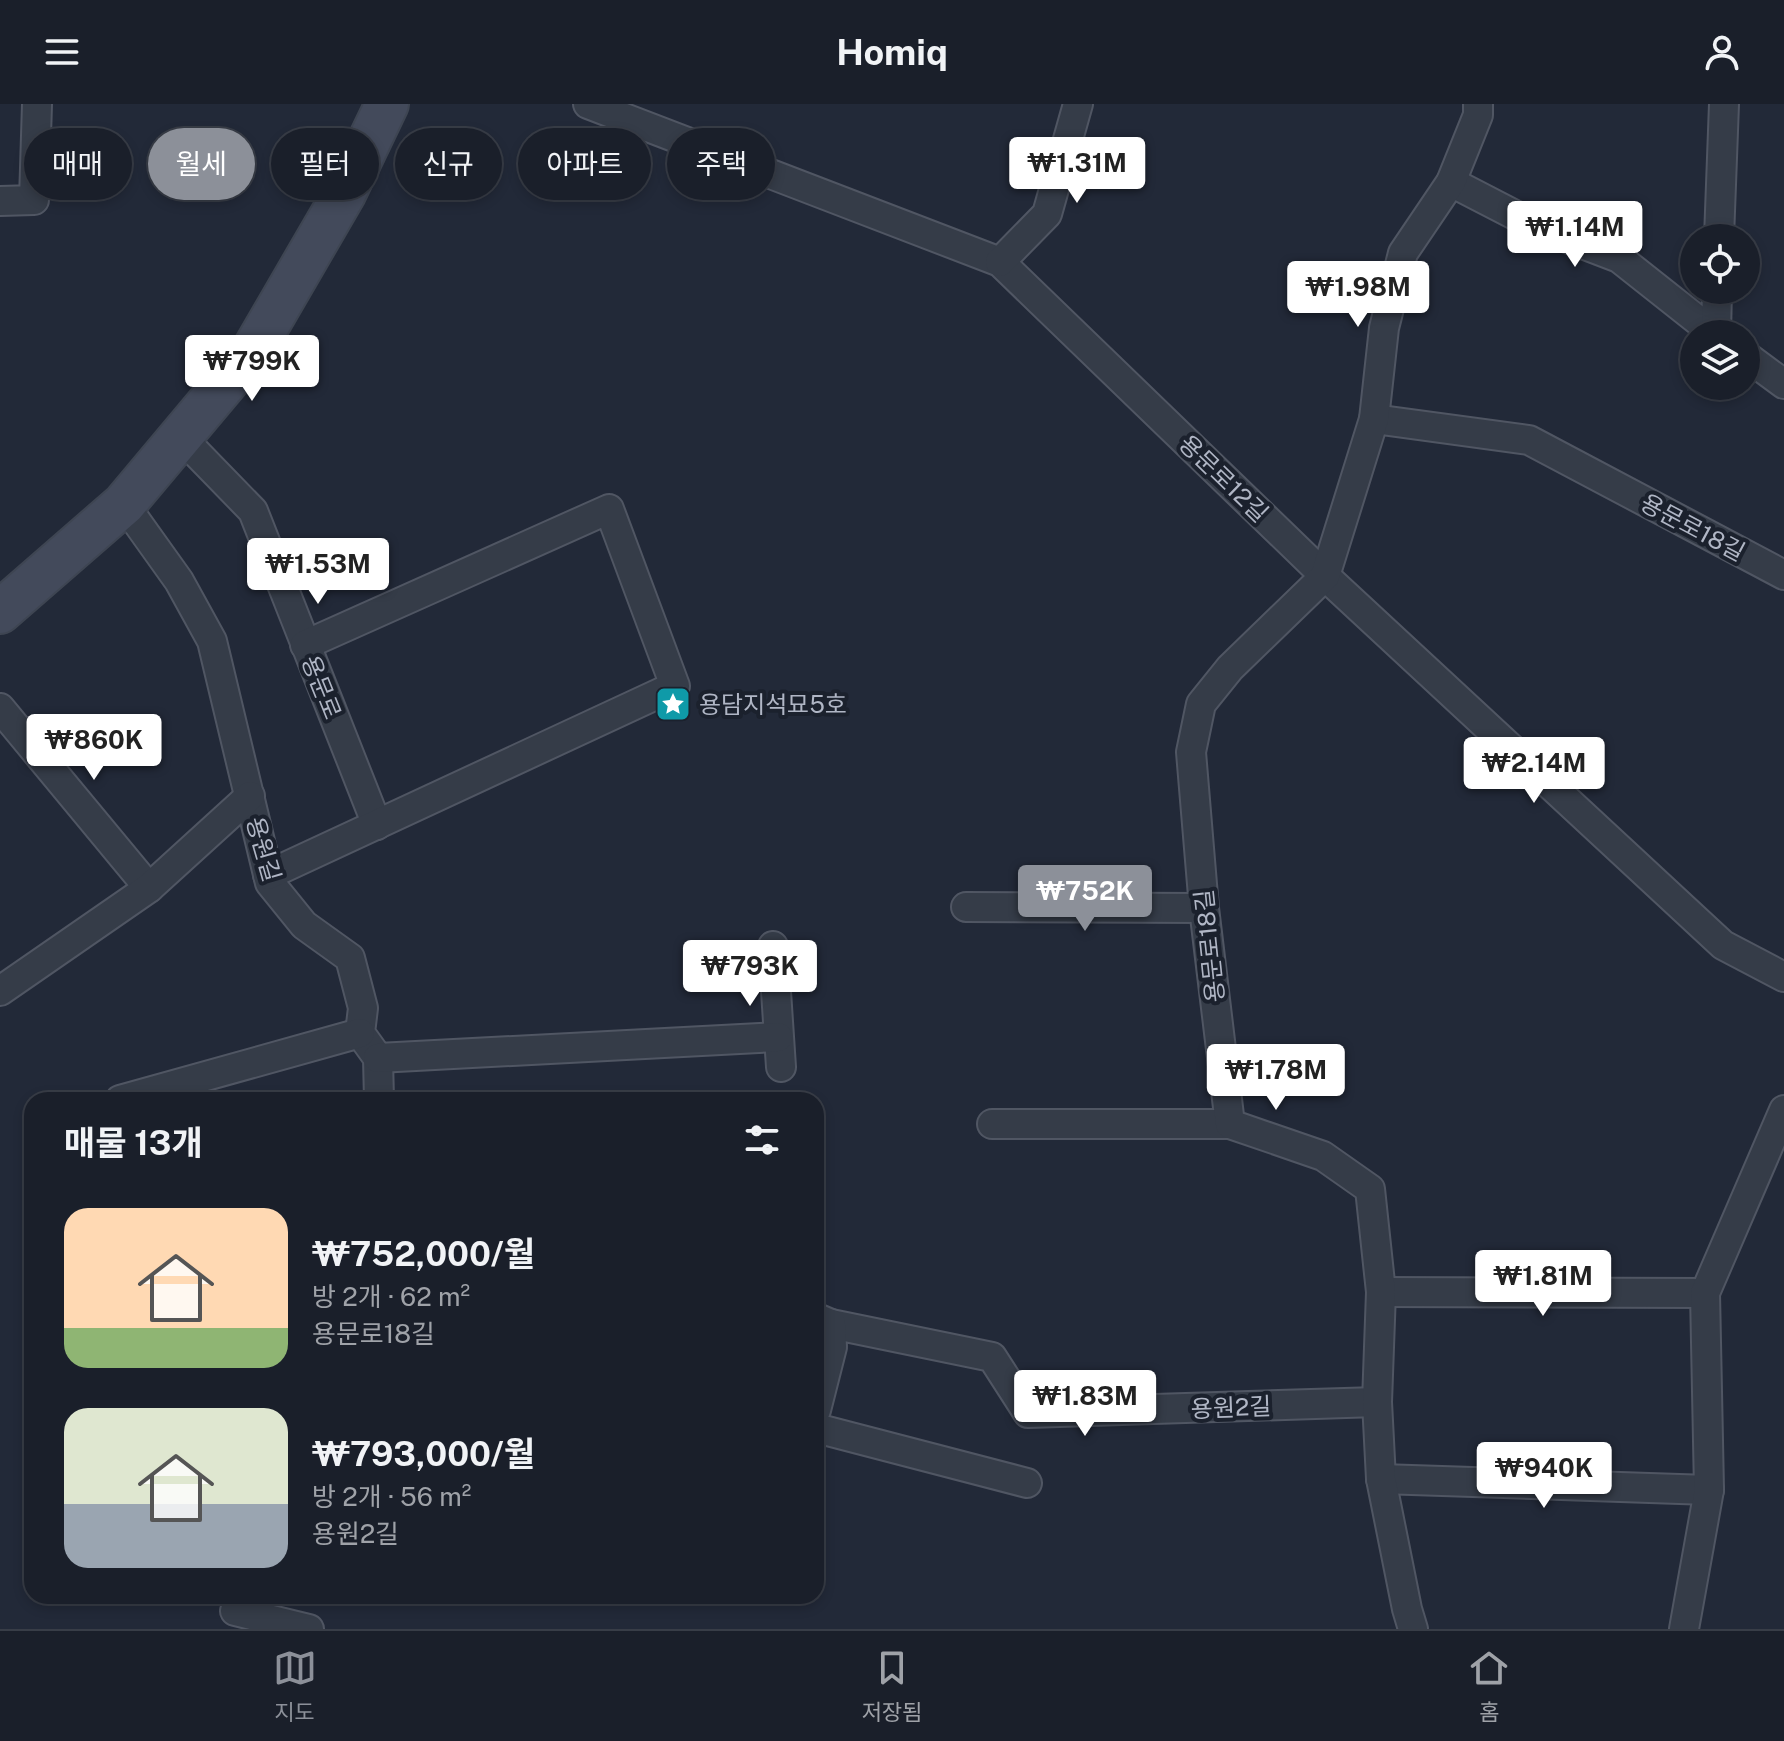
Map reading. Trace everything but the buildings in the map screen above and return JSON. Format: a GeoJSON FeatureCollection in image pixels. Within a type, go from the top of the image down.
{"type":"FeatureCollection","features":[{"type":"Feature","properties":{"kind":"main road"},"geometry":{"type":"LineString","coordinates":[[0,612],[124,504],[254,349],[344,194],[387,104]]}},
{"type":"Feature","properties":{"kind":"street"},"geometry":{"type":"LineString","coordinates":[[0,201],[34,200],[37,104]]}},
{"type":"Feature","properties":{"kind":"street","name":"용문로12길"},"geometry":{"type":"LineString","coordinates":[[588,104],[1000,262],[1325,576],[1723,945],[1784,977]]}},
{"type":"Feature","properties":{"kind":"street"},"geometry":{"type":"LineString","coordinates":[[1000,262],[1047,214],[1078,104]]}},
{"type":"Feature","properties":{"kind":"street","name":"용문로18길"},"geometry":{"type":"LineString","coordinates":[[1230,1124],[1204,908],[1191,752],[1201,704],[1230,668],[1325,576],[1374,419],[1384,328],[1403,253],[1451,182],[1478,115],[1478,104]]}},
{"type":"Feature","properties":{"kind":"street"},"geometry":{"type":"LineString","coordinates":[[1720,224],[1724,104]]}},
{"type":"Feature","properties":{"kind":"street"},"geometry":{"type":"LineString","coordinates":[[1451,182],[1538,227],[1619,258],[1697,320]]}},
{"type":"Feature","properties":{"kind":"street"},"geometry":{"type":"LineString","coordinates":[[1760,366],[1784,384]]}},
{"type":"Feature","properties":{"kind":"street","name":"용문로18길"},"geometry":{"type":"LineString","coordinates":[[1374,419],[1529,440],[1784,575]]}},
{"type":"Feature","properties":{"kind":"street","name":"용문로"},"geometry":{"type":"LineString","coordinates":[[181,437],[253,511],[377,825]]}},
{"type":"Feature","properties":{"kind":"street","name":"용원길"},"geometry":{"type":"LineString","coordinates":[[124,504],[179,581],[212,641],[270,883],[304,925],[350,958],[363,1008],[360,1033]]}},
{"type":"Feature","properties":{"kind":"street"},"geometry":{"type":"LineString","coordinates":[[268,875],[675,686],[609,509],[305,645]]}},
{"type":"Feature","properties":{"kind":"street"},"geometry":{"type":"LineString","coordinates":[[0,708],[149,888]]}},
{"type":"Feature","properties":{"kind":"street","name":"용원길"},"geometry":{"type":"LineString","coordinates":[[0,991],[149,888],[250,796]]}},
{"type":"Feature","properties":{"kind":"street"},"geometry":{"type":"LineString","coordinates":[[966,907],[1204,908]]}},
{"type":"Feature","properties":{"kind":"street"},"geometry":{"type":"LineString","coordinates":[[773,946],[781,1067]]}},
{"type":"Feature","properties":{"kind":"street"},"geometry":{"type":"LineString","coordinates":[[149,1092],[360,1033],[378,1058],[379,1092]]}},
{"type":"Feature","properties":{"kind":"street"},"geometry":{"type":"LineString","coordinates":[[378,1058],[778,1037]]}},
{"type":"Feature","properties":{"kind":"street"},"geometry":{"type":"LineString","coordinates":[[1684,1629],[1709,1490],[1705,1293],[1784,1110]]}},
{"type":"Feature","properties":{"kind":"street"},"geometry":{"type":"LineString","coordinates":[[992,1124],[1230,1124],[1323,1156],[1370,1189],[1381,1292],[1377,1402],[1381,1479],[1413,1629]]}},
{"type":"Feature","properties":{"kind":"street"},"geometry":{"type":"LineString","coordinates":[[1381,1292],[1705,1293]]}},
{"type":"Feature","properties":{"kind":"street","name":"용원2길"},"geometry":{"type":"LineString","coordinates":[[824,1321],[992,1357],[1028,1413],[1377,1402]]}},
{"type":"Feature","properties":{"kind":"street","name":"용원2길"},"geometry":{"type":"LineString","coordinates":[[824,1324],[832,1347],[824,1378]]}},
{"type":"Feature","properties":{"kind":"street"},"geometry":{"type":"LineString","coordinates":[[824,1430],[1027,1483]]}},
{"type":"Feature","properties":{"kind":"street"},"geometry":{"type":"LineString","coordinates":[[1381,1479],[1709,1490]]}},
{"type":"Feature","properties":{"kind":"street"},"geometry":{"type":"LineString","coordinates":[[236,1612],[309,1629]]}},
{"type":"Feature","properties":{"kind":"place","name":"용담지석묘5호"},"geometry":{"type":"Point","coordinates":[673,704]}}]}
